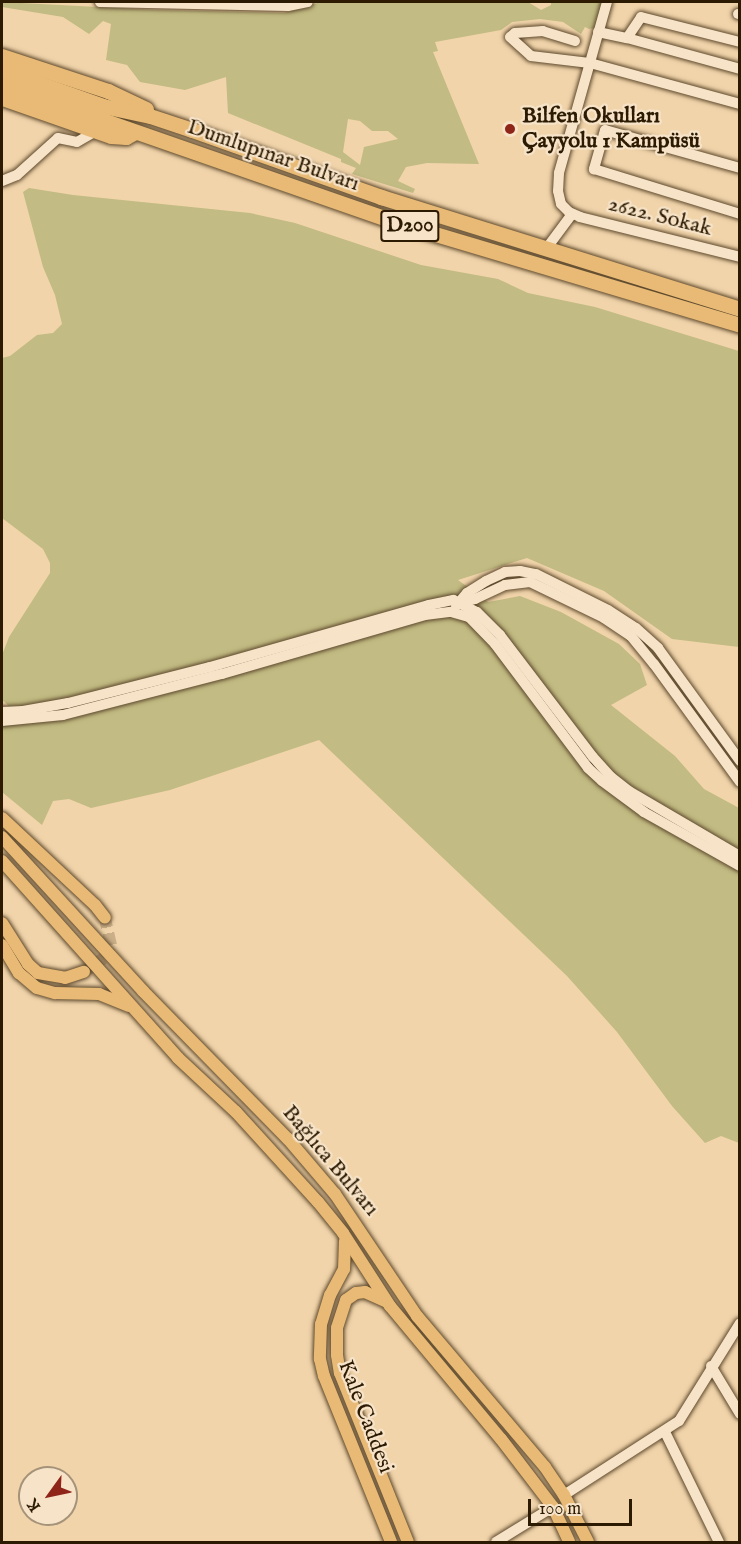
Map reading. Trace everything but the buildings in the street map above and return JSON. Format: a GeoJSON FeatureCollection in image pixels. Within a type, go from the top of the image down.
{"type":"FeatureCollection","features":[{"type":"Feature","properties":{"kind":"highway"},"geometry":{"type":"LineString","coordinates":[[2,56],[108,91],[192,130]]}},
{"type":"Feature","properties":{"kind":"highway","name":"Dumlupınar Bulvarı"},"geometry":{"type":"LineString","coordinates":[[2,70],[99,119],[150,116],[381,197],[740,309]]}},
{"type":"Feature","properties":{"kind":"highway","name":"Dumlupınar Bulvarı"},"geometry":{"type":"LineString","coordinates":[[2,86],[405,225],[740,325]]}},
{"type":"Feature","properties":{"kind":"highway"},"geometry":{"type":"LineString","coordinates":[[2,98],[99,119]]}},
{"type":"Feature","properties":{"kind":"main road"},"geometry":{"type":"LineString","coordinates":[[2,818],[95,905],[105,918]]}},
{"type":"Feature","properties":{"kind":"main road","name":"Bağlıca Bulvarı"},"geometry":{"type":"LineString","coordinates":[[2,837],[143,991],[305,1160],[359,1226],[394,1285],[417,1316],[545,1467],[564,1495],[588,1542]]}},
{"type":"Feature","properties":{"kind":"main road","name":"Bağlıca Bulvarı"},"geometry":{"type":"LineString","coordinates":[[2,861],[178,1058],[236,1112],[318,1202],[345,1237],[390,1306],[501,1439],[553,1507],[569,1542]]}},
{"type":"Feature","properties":{"kind":"main road"},"geometry":{"type":"LineString","coordinates":[[2,923],[28,964],[38,973],[65,978],[84,972]]}},
{"type":"Feature","properties":{"kind":"main road"},"geometry":{"type":"LineString","coordinates":[[2,945],[19,973],[38,988],[55,993],[108,996],[139,1013]]}},
{"type":"Feature","properties":{"kind":"main road","name":"Kale Caddesi"},"geometry":{"type":"LineString","coordinates":[[345,1237],[344,1269],[330,1295],[321,1324],[320,1359],[324,1376],[391,1542]]}},
{"type":"Feature","properties":{"kind":"main road","name":"Kale Caddesi"},"geometry":{"type":"LineString","coordinates":[[390,1306],[375,1294],[360,1292],[352,1295],[342,1307],[336,1340],[340,1373],[408,1542]]}},
{"type":"Feature","properties":{"kind":"street"},"geometry":{"type":"LineString","coordinates":[[100,2],[288,6],[308,2]]}},
{"type":"Feature","properties":{"kind":"street"},"geometry":{"type":"LineString","coordinates":[[546,249],[572,214],[561,204],[558,181],[607,2]]}},
{"type":"Feature","properties":{"kind":"street"},"geometry":{"type":"LineString","coordinates":[[627,38],[641,17],[740,42]]}},
{"type":"Feature","properties":{"kind":"street"},"geometry":{"type":"LineString","coordinates":[[575,41],[543,31],[515,33],[510,37],[531,56],[590,63],[740,104]]}},
{"type":"Feature","properties":{"kind":"street"},"geometry":{"type":"LineString","coordinates":[[598,32],[740,69]]}},
{"type":"Feature","properties":{"kind":"street"},"geometry":{"type":"LineString","coordinates":[[2,181],[17,175],[58,138],[77,142],[99,119]]}},
{"type":"Feature","properties":{"kind":"street"},"geometry":{"type":"LineString","coordinates":[[740,168],[605,130],[594,169],[740,214]]}},
{"type":"Feature","properties":{"kind":"street","name":"2622. Sokak"},"geometry":{"type":"LineString","coordinates":[[572,214],[740,257]]}},
{"type":"Feature","properties":{"kind":"street"},"geometry":{"type":"LineString","coordinates":[[451,612],[467,593],[506,572],[536,574],[608,610],[636,628],[658,648],[740,761]]}},
{"type":"Feature","properties":{"kind":"street"},"geometry":{"type":"LineString","coordinates":[[2,712],[23,711],[68,703],[210,667],[437,602],[460,603],[475,599],[505,585],[530,582],[604,618],[631,636],[740,782]]}},
{"type":"Feature","properties":{"kind":"street"},"geometry":{"type":"LineString","coordinates":[[460,603],[477,612],[500,635],[593,757],[611,777],[740,856]]}},
{"type":"Feature","properties":{"kind":"street"},"geometry":{"type":"LineString","coordinates":[[2,721],[35,720],[84,710],[222,674],[425,615],[451,612],[469,617],[495,644],[588,768],[602,782],[644,812],[740,866]]}},
{"type":"Feature","properties":{"kind":"street"},"geometry":{"type":"LineString","coordinates":[[564,1495],[679,1421],[711,1366],[740,1323]]}},
{"type":"Feature","properties":{"kind":"street"},"geometry":{"type":"LineString","coordinates":[[711,1366],[740,1414]]}},
{"type":"Feature","properties":{"kind":"street"},"geometry":{"type":"LineString","coordinates":[[665,1432],[719,1542]]}},
{"type":"Feature","properties":{"kind":"street"},"geometry":{"type":"LineString","coordinates":[[496,1542],[553,1507]]}},
{"type":"Feature","properties":{"kind":"shaded area"},"geometry":{"type":"Polygon","coordinates":[[[2,2],[155,10],[284,13],[321,2],[528,2],[541,10],[551,5],[551,2],[602,2],[595,28],[585,27],[581,34],[563,22],[540,19],[512,22],[501,30],[435,42],[438,51],[433,52],[479,164],[427,163],[406,167],[398,181],[415,189],[413,193],[352,174],[356,168],[341,162],[341,159],[228,113],[226,77],[185,90],[140,82],[127,65],[106,60],[111,24],[103,21],[89,34],[63,17],[2,7],[2,2]],[[348,119],[343,152],[360,165],[364,147],[398,139],[388,131],[372,131],[360,121],[348,119]]]}},
{"type":"Feature","properties":{"kind":"shaded area"},"geometry":{"type":"Polygon","coordinates":[[[29,188],[73,195],[250,213],[295,223],[421,265],[498,279],[528,293],[595,307],[739,351],[739,647],[672,639],[604,591],[527,558],[458,580],[488,602],[520,596],[561,612],[619,644],[640,664],[647,685],[611,705],[675,756],[704,789],[739,808],[739,1143],[721,1136],[705,1143],[672,1106],[617,1032],[567,976],[319,740],[170,790],[91,808],[69,799],[53,801],[42,825],[2,792],[2,717],[8,705],[2,700],[2,655],[9,637],[50,573],[50,563],[43,549],[2,518],[2,358],[10,356],[37,335],[53,333],[62,324],[55,295],[43,267],[23,192],[29,188]]]}},
{"type":"Feature","properties":{"kind":"tunnel"},"geometry":{"type":"LineString","coordinates":[[84,972],[104,958],[111,945],[105,918]]}},
{"type":"Feature","properties":{"kind":"place","name":"Bilfen Okulları Çayyolu 1 Kampüsü"},"geometry":{"type":"Point","coordinates":[510,129]}}]}
